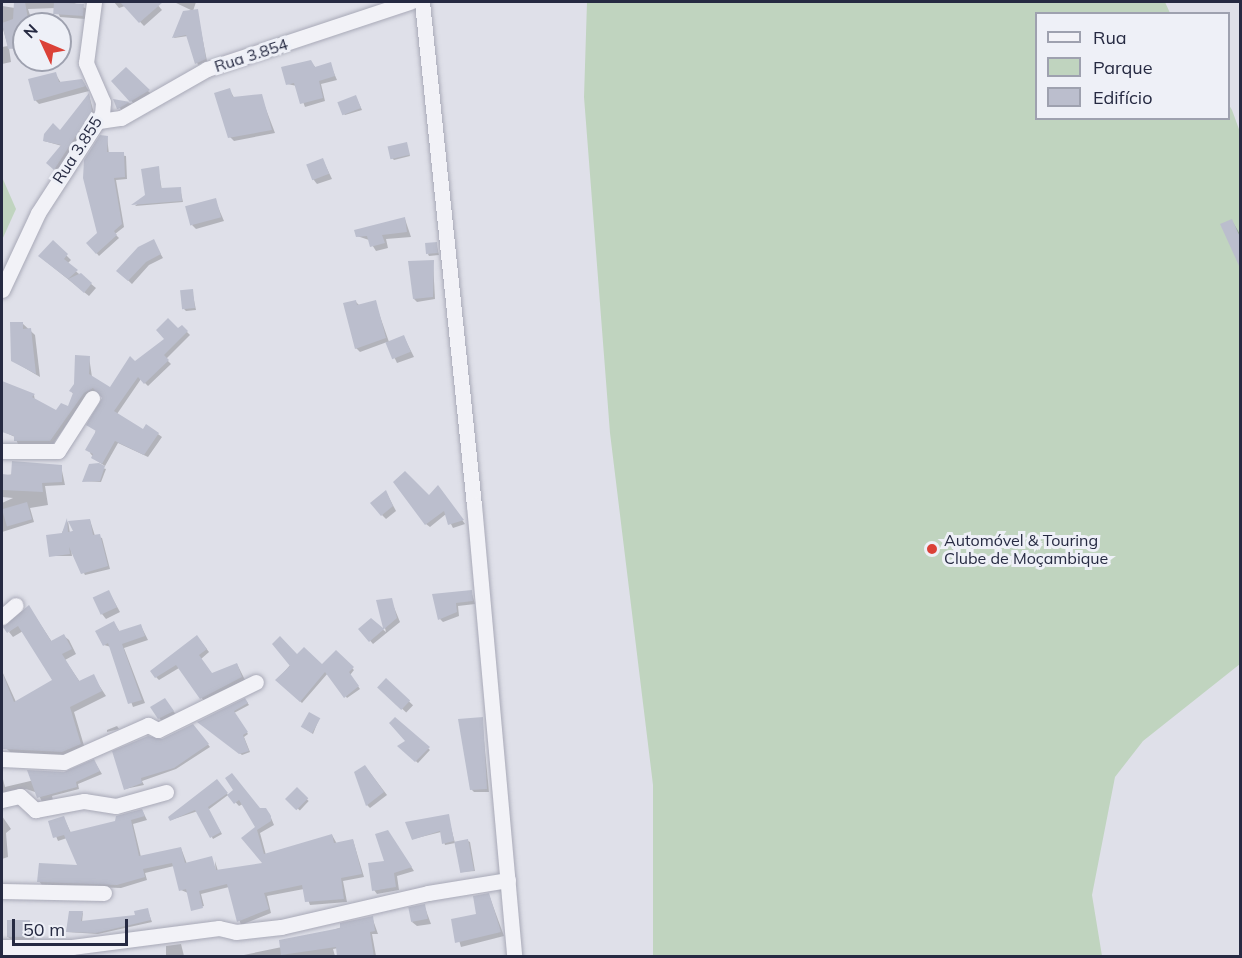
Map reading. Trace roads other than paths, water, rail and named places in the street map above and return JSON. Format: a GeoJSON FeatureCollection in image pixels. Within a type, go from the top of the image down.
{"type":"FeatureCollection","features":[{"type":"Feature","properties":{"kind":"street","name":"Rua 3.855"},"geometry":{"type":"LineString","coordinates":[[2,290],[38,213],[85,135],[99,121],[103,102],[86,63],[85,46],[94,2]]}},
{"type":"Feature","properties":{"kind":"street","name":"Rua 3.854"},"geometry":{"type":"LineString","coordinates":[[99,121],[121,118],[207,69],[410,2]]}},
{"type":"Feature","properties":{"kind":"street"},"geometry":{"type":"LineString","coordinates":[[422,2],[465,406],[508,880],[510,955]]}},
{"type":"Feature","properties":{"kind":"street"},"geometry":{"type":"LineString","coordinates":[[2,451],[58,451],[92,398]]}},
{"type":"Feature","properties":{"kind":"street"},"geometry":{"type":"LineString","coordinates":[[2,617],[16,605]]}},
{"type":"Feature","properties":{"kind":"street"},"geometry":{"type":"LineString","coordinates":[[2,759],[64,762],[148,725],[158,730],[256,682]]}},
{"type":"Feature","properties":{"kind":"street"},"geometry":{"type":"LineString","coordinates":[[2,800],[20,796],[35,810],[84,801],[116,806],[166,792]]}},
{"type":"Feature","properties":{"kind":"street"},"geometry":{"type":"LineString","coordinates":[[2,947],[72,947],[219,928],[236,932],[281,927],[428,893],[508,880]]}},
{"type":"Feature","properties":{"kind":"street"},"geometry":{"type":"LineString","coordinates":[[2,891],[104,892]]}},
{"type":"Feature","properties":{"kind":"place","name":"Automóvel & Touring Clube de Moçambique"},"geometry":{"type":"Point","coordinates":[932,549]}}]}
